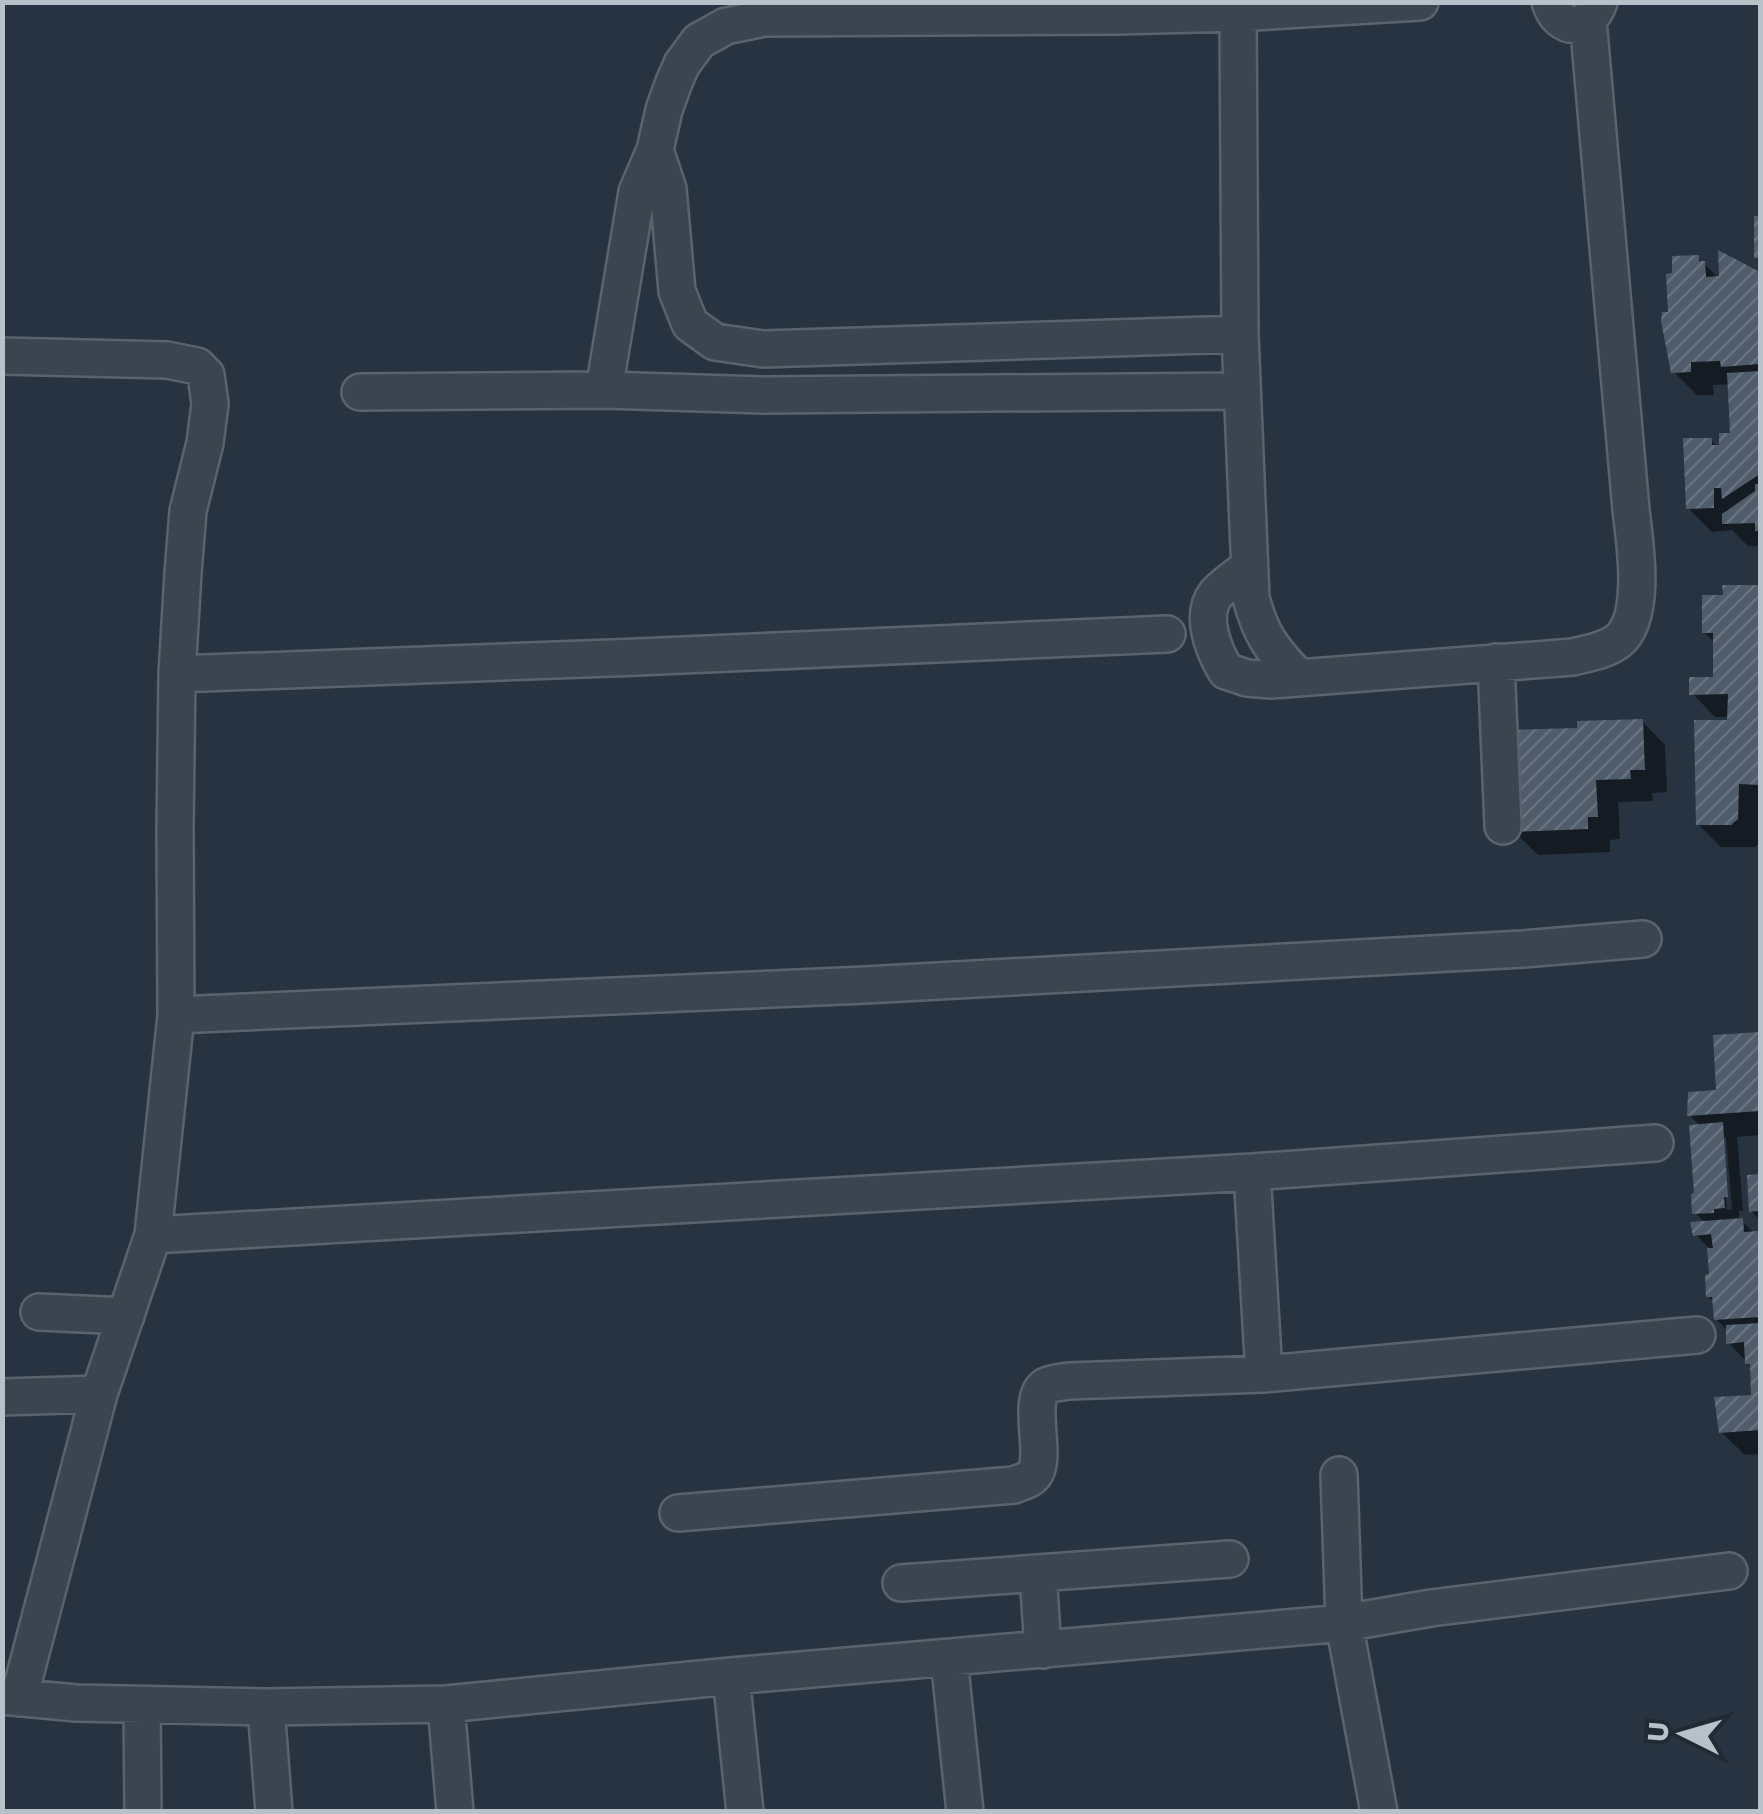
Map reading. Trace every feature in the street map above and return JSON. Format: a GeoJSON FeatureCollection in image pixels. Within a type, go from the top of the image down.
{"type":"FeatureCollection","features":[{"type":"Feature","properties":{"kind":"street"},"geometry":{"type":"LineString","coordinates":[[604,390],[637,192],[655,150],[664,110],[682,64],[699,41],[726,26],[764,18],[1117,16],[1420,2]]}},
{"type":"Feature","properties":{"kind":"street"},"geometry":{"type":"LineString","coordinates":[[1550,2],[1556,16],[1566,23],[1578,24],[1593,12]]}},
{"type":"Feature","properties":{"kind":"street"},"geometry":{"type":"LineString","coordinates":[[1248,568],[1214,597],[1210,614],[1210,636],[1216,654],[1226,671],[1247,678],[1270,680],[1573,657],[1604,650],[1622,639],[1630,622],[1638,569],[1593,12]]}},
{"type":"Feature","properties":{"kind":"street"},"geometry":{"type":"LineString","coordinates":[[1238,13],[1240,334],[1250,598],[1258,627],[1298,677]]}},
{"type":"Feature","properties":{"kind":"street"},"geometry":{"type":"LineString","coordinates":[[655,150],[668,190],[677,291],[690,324],[715,342],[763,349],[1240,334]]}},
{"type":"Feature","properties":{"kind":"street"},"geometry":{"type":"LineString","coordinates":[[630,229],[673,235]]}},
{"type":"Feature","properties":{"kind":"street"},"geometry":{"type":"LineString","coordinates":[[763,349],[763,395]]}},
{"type":"Feature","properties":{"kind":"street"},"geometry":{"type":"LineString","coordinates":[[2,356],[167,360],[197,366],[206,374],[210,404],[188,511],[177,674],[176,1015],[153,1235],[100,1394],[11,1697],[76,1703],[266,1707],[446,1704],[1344,1623],[1430,1608],[1729,1571]]}},
{"type":"Feature","properties":{"kind":"street"},"geometry":{"type":"LineString","coordinates":[[360,392],[604,390],[763,395],[1242,390]]}},
{"type":"Feature","properties":{"kind":"street"},"geometry":{"type":"LineString","coordinates":[[177,674],[1167,634]]}},
{"type":"Feature","properties":{"kind":"street"},"geometry":{"type":"LineString","coordinates":[[1496,662],[1502,826]]}},
{"type":"Feature","properties":{"kind":"street"},"geometry":{"type":"LineString","coordinates":[[176,1015],[865,985],[1523,950],[1643,939]]}},
{"type":"Feature","properties":{"kind":"street"},"geometry":{"type":"LineString","coordinates":[[153,1235],[1252,1172],[1655,1143]]}},
{"type":"Feature","properties":{"kind":"street"},"geometry":{"type":"LineString","coordinates":[[1252,1172],[1264,1374]]}},
{"type":"Feature","properties":{"kind":"street"},"geometry":{"type":"LineString","coordinates":[[39,1312],[126,1316]]}},
{"type":"Feature","properties":{"kind":"street"},"geometry":{"type":"LineString","coordinates":[[678,1513],[1014,1485],[1036,1472],[1039,1394],[1046,1386],[1069,1381],[1264,1374],[1697,1334]]}},
{"type":"Feature","properties":{"kind":"street"},"geometry":{"type":"LineString","coordinates":[[2,1397],[100,1394]]}},
{"type":"Feature","properties":{"kind":"street"},"geometry":{"type":"LineString","coordinates":[[1339,1475],[1344,1623],[1379,1812]]}},
{"type":"Feature","properties":{"kind":"street"},"geometry":{"type":"LineString","coordinates":[[901,1582],[1230,1558]]}},
{"type":"Feature","properties":{"kind":"street"},"geometry":{"type":"LineString","coordinates":[[1038,1573],[1043,1650]]}},
{"type":"Feature","properties":{"kind":"street"},"geometry":{"type":"LineString","coordinates":[[949,1658],[965,1812]]}},
{"type":"Feature","properties":{"kind":"street"},"geometry":{"type":"LineString","coordinates":[[731,1676],[745,1812]]}},
{"type":"Feature","properties":{"kind":"street"},"geometry":{"type":"LineString","coordinates":[[446,1704],[455,1812]]}},
{"type":"Feature","properties":{"kind":"street"},"geometry":{"type":"LineString","coordinates":[[142,1705],[144,1812]]}},
{"type":"Feature","properties":{"kind":"street"},"geometry":{"type":"LineString","coordinates":[[266,1707],[274,1812]]}},
{"type":"Feature","properties":{"kind":"building"},"geometry":{"type":"Polygon","coordinates":[[[1754,216],[1760,216],[1760,258],[1754,258],[1754,216]]]}},
{"type":"Feature","properties":{"kind":"building"},"geometry":{"type":"Polygon","coordinates":[[[1718,250],[1760,272],[1760,364],[1721,367],[1720,361],[1691,362],[1691,372],[1671,373],[1661,321],[1662,312],[1668,312],[1666,274],[1672,273],[1672,256],[1699,255],[1699,261],[1705,261],[1706,277],[1719,276],[1718,250]]]}},
{"type":"Feature","properties":{"kind":"building"},"geometry":{"type":"Polygon","coordinates":[[[1760,371],[1760,474],[1722,499],[1721,488],[1714,488],[1714,508],[1686,509],[1683,438],[1712,438],[1712,445],[1719,445],[1719,433],[1730,433],[1727,373],[1760,371]]]}},
{"type":"Feature","properties":{"kind":"building"},"geometry":{"type":"Polygon","coordinates":[[[1755,484],[1760,484],[1760,531],[1755,531],[1755,523],[1722,524],[1722,514],[1755,491],[1755,484]]]}},
{"type":"Feature","properties":{"kind":"building"},"geometry":{"type":"Polygon","coordinates":[[[1722,585],[1758,585],[1759,785],[1739,784],[1738,819],[1731,825],[1696,825],[1694,720],[1727,720],[1728,694],[1689,695],[1689,677],[1713,677],[1713,633],[1702,633],[1702,595],[1723,595],[1722,585]]]}},
{"type":"Feature","properties":{"kind":"building"},"geometry":{"type":"Polygon","coordinates":[[[1643,719],[1645,770],[1630,770],[1631,779],[1596,780],[1598,817],[1588,817],[1588,829],[1512,832],[1509,730],[1577,728],[1577,721],[1643,719]]]}},
{"type":"Feature","properties":{"kind":"building"},"geometry":{"type":"Polygon","coordinates":[[[1760,1032],[1760,1111],[1687,1116],[1688,1092],[1716,1090],[1713,1035],[1760,1032]]]}},
{"type":"Feature","properties":{"kind":"building"},"geometry":{"type":"Polygon","coordinates":[[[1723,1122],[1728,1197],[1724,1197],[1725,1208],[1692,1214],[1689,1125],[1723,1122]]]}},
{"type":"Feature","properties":{"kind":"building"},"geometry":{"type":"Polygon","coordinates":[[[1760,1174],[1760,1211],[1749,1212],[1747,1175],[1760,1174]]]}},
{"type":"Feature","properties":{"kind":"building"},"geometry":{"type":"Polygon","coordinates":[[[1743,1218],[1744,1232],[1759,1231],[1760,1317],[1714,1320],[1712,1297],[1706,1297],[1705,1275],[1709,1274],[1707,1248],[1713,1248],[1711,1234],[1693,1236],[1690,1222],[1743,1218]]]}},
{"type":"Feature","properties":{"kind":"building"},"geometry":{"type":"Polygon","coordinates":[[[1760,1323],[1760,1430],[1719,1433],[1714,1397],[1751,1395],[1750,1364],[1745,1364],[1744,1342],[1726,1344],[1726,1325],[1760,1323]]]}}]}
